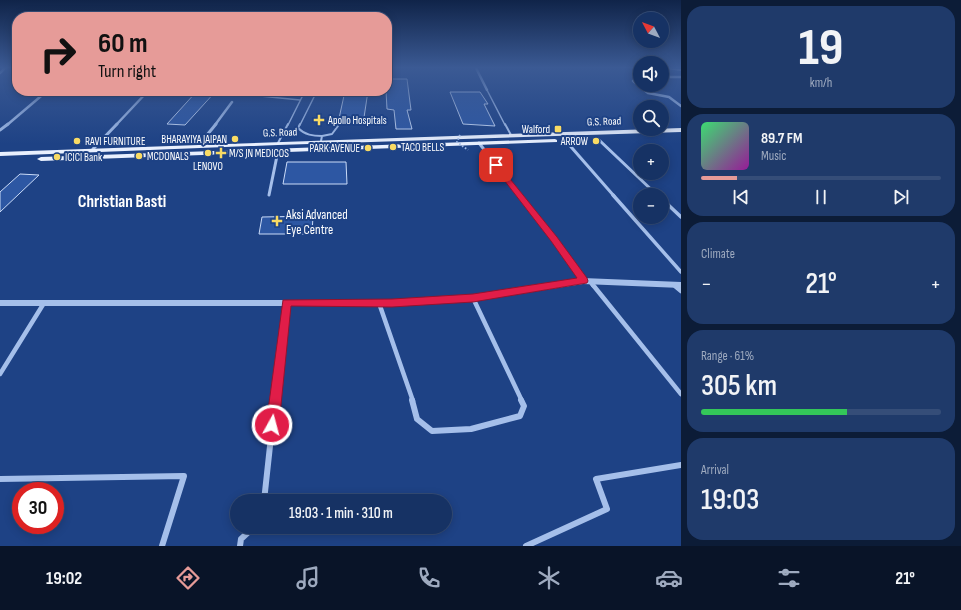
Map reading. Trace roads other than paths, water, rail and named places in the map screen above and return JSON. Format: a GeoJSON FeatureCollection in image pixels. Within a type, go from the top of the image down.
{"type":"FeatureCollection","features":[{"type":"Feature","properties":{"kind":"main road","name":"G.S. Road"},"geometry":{"type":"LineString","coordinates":[[0,154],[92,149],[278,143],[313,138],[510,135],[681,130]]}},
{"type":"Feature","properties":{"kind":"main road","name":"G.S. Road"},"geometry":{"type":"LineString","coordinates":[[0,160],[681,137]]}},
{"type":"Feature","properties":{"kind":"street"},"geometry":{"type":"LineString","coordinates":[[651,93],[670,97],[681,106]]}},
{"type":"Feature","properties":{"kind":"street"},"geometry":{"type":"LineString","coordinates":[[0,130],[41,96]]}},
{"type":"Feature","properties":{"kind":"street"},"geometry":{"type":"LineString","coordinates":[[92,149],[143,96]]}},
{"type":"Feature","properties":{"kind":"street"},"geometry":{"type":"LineString","coordinates":[[203,145],[207,135],[232,102]]}},
{"type":"Feature","properties":{"kind":"street"},"geometry":{"type":"LineString","coordinates":[[598,139],[650,188]]}},
{"type":"Feature","properties":{"kind":"street"},"geometry":{"type":"LineString","coordinates":[[565,140],[681,272]]}},
{"type":"Feature","properties":{"kind":"street"},"geometry":{"type":"LineString","coordinates":[[479,143],[586,281],[681,394]]}},
{"type":"Feature","properties":{"kind":"street"},"geometry":{"type":"LineString","coordinates":[[269,195],[278,151]]}},
{"type":"Feature","properties":{"kind":"street"},"geometry":{"type":"LineString","coordinates":[[669,205],[681,216]]}},
{"type":"Feature","properties":{"kind":"street"},"geometry":{"type":"LineString","coordinates":[[0,303],[379,302],[473,298],[586,281],[679,287]]}},
{"type":"Feature","properties":{"kind":"street"},"geometry":{"type":"LineString","coordinates":[[379,302],[410,391],[417,419],[432,431],[463,430],[520,416],[524,406],[473,298]]}},
{"type":"Feature","properties":{"kind":"street"},"geometry":{"type":"LineString","coordinates":[[0,374],[44,303]]}},
{"type":"Feature","properties":{"kind":"street"},"geometry":{"type":"LineString","coordinates":[[265,494],[286,303]]}},
{"type":"Feature","properties":{"kind":"street"},"geometry":{"type":"LineString","coordinates":[[526,546],[607,509],[596,479],[681,465]]}},
{"type":"Feature","properties":{"kind":"street"},"geometry":{"type":"LineString","coordinates":[[0,479],[184,476],[162,546]]}},
{"type":"Feature","properties":{"kind":"street"},"geometry":{"type":"LineString","coordinates":[[240,546],[241,539],[246,534]]}},
{"type":"Feature","properties":{"kind":"lane"},"geometry":{"type":"LineString","coordinates":[[489,93],[510,135]]}},
{"type":"Feature","properties":{"kind":"lane"},"geometry":{"type":"LineString","coordinates":[[260,96],[300,100]]}},
{"type":"Feature","properties":{"kind":"lane"},"geometry":{"type":"LineString","coordinates":[[278,143],[302,96]]}},
{"type":"Feature","properties":{"kind":"lane"},"geometry":{"type":"LineString","coordinates":[[313,138],[298,128],[314,96]]}},
{"type":"Feature","properties":{"kind":"lane"},"geometry":{"type":"LineString","coordinates":[[321,139],[336,132],[338,126]]}},
{"type":"Feature","properties":{"kind":"place","name":"Apollo Hospitals"},"geometry":{"type":"Point","coordinates":[319,120]}},
{"type":"Feature","properties":{"kind":"place","name":"Walford"},"geometry":{"type":"Point","coordinates":[558,129]}},
{"type":"Feature","properties":{"kind":"place","name":"BHARAYIYA JAIPAN"},"geometry":{"type":"Point","coordinates":[235,139]}},
{"type":"Feature","properties":{"kind":"place","name":"RAVI FURNITURE"},"geometry":{"type":"Point","coordinates":[77,141]}},
{"type":"Feature","properties":{"kind":"place","name":"ARROW"},"geometry":{"type":"Point","coordinates":[596,141]}},
{"type":"Feature","properties":{"kind":"place","name":"TACO BELLS"},"geometry":{"type":"Point","coordinates":[393,147]}},
{"type":"Feature","properties":{"kind":"place","name":"PARK AVENUE"},"geometry":{"type":"Point","coordinates":[368,148]}},
{"type":"Feature","properties":{"kind":"place","name":"LENOVO"},"geometry":{"type":"Point","coordinates":[208,153]}},
{"type":"Feature","properties":{"kind":"place","name":"M/S JN MEDICOS"},"geometry":{"type":"Point","coordinates":[221,153]}},
{"type":"Feature","properties":{"kind":"place","name":"MCDONALS"},"geometry":{"type":"Point","coordinates":[139,156]}},
{"type":"Feature","properties":{"kind":"place","name":"ICICI Bank"},"geometry":{"type":"Point","coordinates":[57,157]}},
{"type":"Feature","properties":{"kind":"place","name":"Aksi Advanced Eye Centre"},"geometry":{"type":"Point","coordinates":[277,221]}},
{"type":"Feature","properties":{"kind":"district","name":"Christian Basti"},"geometry":{"type":"Point","coordinates":[122,201]}}]}
